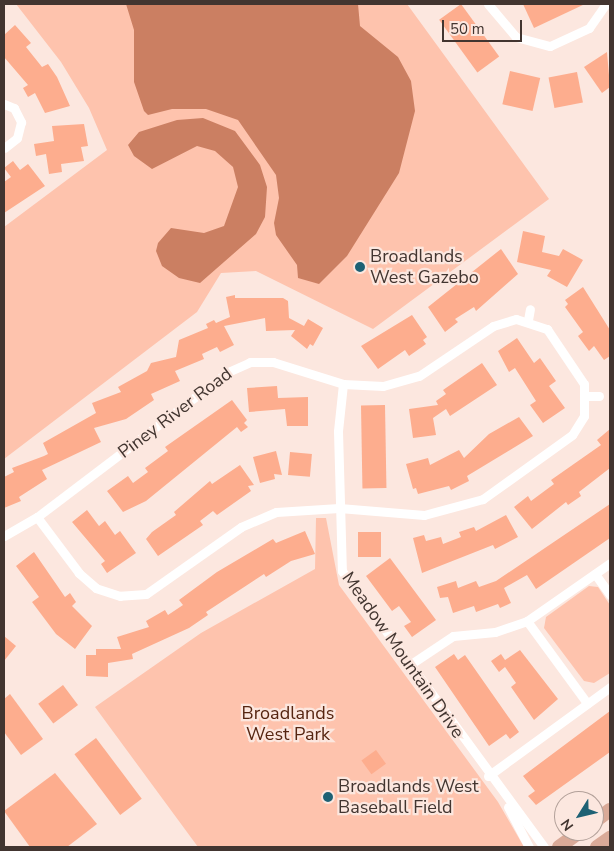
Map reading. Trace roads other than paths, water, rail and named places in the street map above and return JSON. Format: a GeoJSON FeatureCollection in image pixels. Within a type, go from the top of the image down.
{"type":"FeatureCollection","features":[{"type":"Feature","properties":{"kind":"main road"},"geometry":{"type":"LineString","coordinates":[[597,847],[610,838]]}},
{"type":"Feature","properties":{"kind":"street"},"geometry":{"type":"LineString","coordinates":[[488,4],[516,37],[550,46],[589,28],[606,4]]}},
{"type":"Feature","properties":{"kind":"street"},"geometry":{"type":"LineString","coordinates":[[4,104],[14,108],[21,122],[17,138],[4,148]]}},
{"type":"Feature","properties":{"kind":"street"},"geometry":{"type":"LineString","coordinates":[[37,517],[86,580],[116,599],[159,588],[258,518],[295,509],[338,508],[424,515],[483,498],[572,435],[584,416],[587,396],[580,374],[554,336],[528,320],[530,309]]}},
{"type":"Feature","properties":{"kind":"street","name":"Piney River Road"},"geometry":{"type":"LineString","coordinates":[[4,536],[37,517],[238,366],[273,362],[343,384],[383,386],[402,382],[435,367],[493,326],[528,320]]}},
{"type":"Feature","properties":{"kind":"street","name":"Meadow Mountain Drive"},"geometry":{"type":"LineString","coordinates":[[343,384],[338,431],[338,508],[342,571],[488,776],[544,847]]}},
{"type":"Feature","properties":{"kind":"street"},"geometry":{"type":"LineString","coordinates":[[587,396],[599,396]]}},
{"type":"Feature","properties":{"kind":"street"},"geometry":{"type":"LineString","coordinates":[[408,666],[453,636],[494,632],[527,621],[610,563]]}},
{"type":"Feature","properties":{"kind":"street"},"geometry":{"type":"LineString","coordinates":[[595,574],[610,595]]}},
{"type":"Feature","properties":{"kind":"street"},"geometry":{"type":"LineString","coordinates":[[527,621],[587,704]]}},
{"type":"Feature","properties":{"kind":"street"},"geometry":{"type":"LineString","coordinates":[[488,776],[610,687]]}},
{"type":"Feature","properties":{"kind":"street","name":"Meadow Mountain Drive"},"geometry":{"type":"LineString","coordinates":[[502,795],[529,847]]}},
{"type":"Feature","properties":{"kind":"place","name":"Broadlands West Gazebo"},"geometry":{"type":"Point","coordinates":[360,267]}},
{"type":"Feature","properties":{"kind":"place","name":"Broadlands West Baseball Field"},"geometry":{"type":"Point","coordinates":[328,797]}},
{"type":"Feature","properties":{"kind":"park label","name":"Broadlands West Park"},"geometry":{"type":"Point","coordinates":[288,724]}}]}
